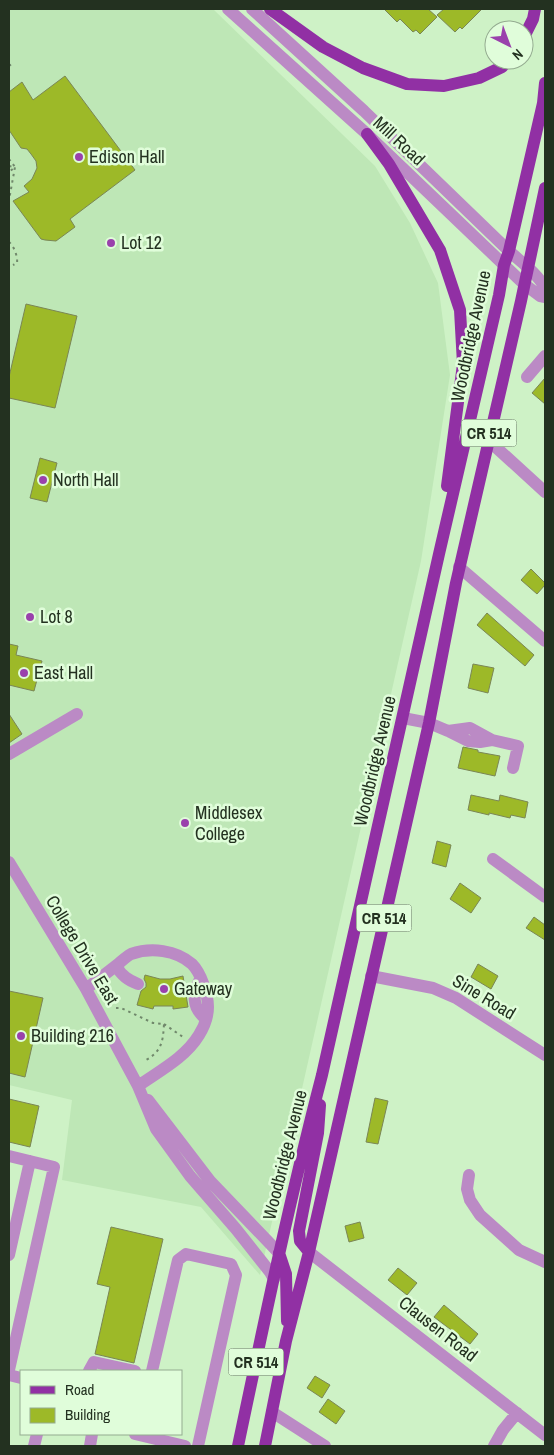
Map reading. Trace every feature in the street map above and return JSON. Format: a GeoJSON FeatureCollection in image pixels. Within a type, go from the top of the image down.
{"type":"FeatureCollection","features":[{"type":"Feature","properties":{"kind":"main road"},"geometry":{"type":"LineString","coordinates":[[270,9],[323,47],[363,68],[407,84],[444,86],[480,78],[496,70]]}},
{"type":"Feature","properties":{"kind":"main road","name":"Woodbridge Avenue"},"geometry":{"type":"LineString","coordinates":[[238,1446],[279,1253],[322,1075],[504,266],[543,103],[545,83]]}},
{"type":"Feature","properties":{"kind":"main road"},"geometry":{"type":"LineString","coordinates":[[367,134],[390,164],[440,250],[460,310],[462,364],[439,554]]}},
{"type":"Feature","properties":{"kind":"main road","name":"CR 514"},"geometry":{"type":"LineString","coordinates":[[265,1446],[286,1341],[309,1252],[429,723],[459,567],[545,188]]}},
{"type":"Feature","properties":{"kind":"main road"},"geometry":{"type":"LineString","coordinates":[[309,1252],[300,1242],[299,1231],[318,1133],[322,1075]]}},
{"type":"Feature","properties":{"kind":"main road"},"geometry":{"type":"LineString","coordinates":[[279,1253],[286,1274],[286,1341]]}},
{"type":"Feature","properties":{"kind":"street","name":"Mill Road"},"geometry":{"type":"LineString","coordinates":[[228,9],[367,134],[504,266],[524,284],[540,296],[545,297]]}},
{"type":"Feature","properties":{"kind":"street","name":"Mill Road"},"geometry":{"type":"LineString","coordinates":[[252,9],[364,110],[527,267],[545,288]]}},
{"type":"Feature","properties":{"kind":"street"},"geometry":{"type":"LineString","coordinates":[[527,377],[545,356]]}},
{"type":"Feature","properties":{"kind":"street"},"geometry":{"type":"LineString","coordinates":[[488,440],[545,492]]}},
{"type":"Feature","properties":{"kind":"street"},"geometry":{"type":"LineString","coordinates":[[459,567],[545,641]]}},
{"type":"Feature","properties":{"kind":"street"},"geometry":{"type":"LineString","coordinates":[[9,754],[77,714]]}},
{"type":"Feature","properties":{"kind":"street"},"geometry":{"type":"LineString","coordinates":[[403,718],[429,723],[448,731],[470,728],[492,740],[518,746],[513,768]]}},
{"type":"Feature","properties":{"kind":"street"},"geometry":{"type":"LineString","coordinates":[[493,859],[545,897]]}},
{"type":"Feature","properties":{"kind":"street","name":"College Drive East"},"geometry":{"type":"LineString","coordinates":[[9,862],[86,989],[138,1086],[156,1129],[190,1176],[236,1229],[274,1279]]}},
{"type":"Feature","properties":{"kind":"street"},"geometry":{"type":"LineString","coordinates":[[86,989],[129,955],[148,950],[177,955],[194,966],[204,989],[208,1006],[206,1019],[188,1051],[138,1086],[210,1181],[279,1253]]}},
{"type":"Feature","properties":{"kind":"street"},"geometry":{"type":"LineString","coordinates":[[116,966],[128,980],[138,984]]}},
{"type":"Feature","properties":{"kind":"street","name":"Sine Road"},"geometry":{"type":"LineString","coordinates":[[371,976],[433,988],[456,998],[545,1055]]}},
{"type":"Feature","properties":{"kind":"street"},"geometry":{"type":"LineString","coordinates":[[9,1156],[54,1167],[9,1370]]}},
{"type":"Feature","properties":{"kind":"street"},"geometry":{"type":"LineString","coordinates":[[9,1254],[30,1161]]}},
{"type":"Feature","properties":{"kind":"street"},"geometry":{"type":"LineString","coordinates":[[469,1175],[467,1189],[470,1200],[480,1215],[518,1250],[545,1262]]}},
{"type":"Feature","properties":{"kind":"street","name":"Clausen Road"},"geometry":{"type":"LineString","coordinates":[[309,1252],[545,1435]]}},
{"type":"Feature","properties":{"kind":"street"},"geometry":{"type":"LineString","coordinates":[[152,1370],[178,1260],[186,1254],[231,1264],[236,1275],[198,1446]]}},
{"type":"Feature","properties":{"kind":"street"},"geometry":{"type":"LineString","coordinates":[[90,1370],[94,1362],[130,1370]]}},
{"type":"Feature","properties":{"kind":"street"},"geometry":{"type":"LineString","coordinates":[[272,1412],[325,1446]]}},
{"type":"Feature","properties":{"kind":"street"},"geometry":{"type":"LineString","coordinates":[[494,1446],[503,1430],[517,1413]]}},
{"type":"Feature","properties":{"kind":"street"},"geometry":{"type":"LineString","coordinates":[[140,1435],[185,1446]]}},
{"type":"Feature","properties":{"kind":"path"},"geometry":{"type":"LineString","coordinates":[[9,66],[14,62]]}},
{"type":"Feature","properties":{"kind":"path"},"geometry":{"type":"LineString","coordinates":[[9,159],[15,167],[9,200]]}},
{"type":"Feature","properties":{"kind":"path"},"geometry":{"type":"LineString","coordinates":[[9,166],[15,167]]}},
{"type":"Feature","properties":{"kind":"path"},"geometry":{"type":"LineString","coordinates":[[9,172],[15,167]]}},
{"type":"Feature","properties":{"kind":"path"},"geometry":{"type":"LineString","coordinates":[[9,242],[12,244],[18,259],[13,265]]}},
{"type":"Feature","properties":{"kind":"path"},"geometry":{"type":"LineString","coordinates":[[116,1008],[121,1008],[153,1023],[164,1024],[188,1040]]}},
{"type":"Feature","properties":{"kind":"path"},"geometry":{"type":"LineString","coordinates":[[146,1060],[160,1049],[164,1024]]}},
{"type":"Feature","properties":{"kind":"shaded area","name":"Middlesex College"},"geometry":{"type":"Polygon","coordinates":[[[9,9],[213,9],[375,166],[410,223],[438,283],[450,375],[421,561],[260,1275],[201,1207],[62,1180],[72,1100],[9,1085],[9,9]]]}},
{"type":"Feature","properties":{"kind":"building"},"geometry":{"type":"Polygon","coordinates":[[[384,9],[428,9],[437,17],[420,34],[416,30],[413,32],[400,19],[397,22],[384,9]]]}},
{"type":"Feature","properties":{"kind":"building"},"geometry":{"type":"Polygon","coordinates":[[[444,9],[482,9],[462,29],[460,27],[455,32],[437,15],[444,9]]]}},
{"type":"Feature","properties":{"kind":"building","name":"Edison Hall"},"geometry":{"type":"Polygon","coordinates":[[[65,76],[135,170],[70,219],[75,227],[56,241],[41,239],[13,201],[29,192],[24,186],[32,179],[37,168],[36,161],[31,154],[27,149],[21,148],[9,130],[9,92],[22,82],[33,100],[65,76]]]}},
{"type":"Feature","properties":{"kind":"building"},"geometry":{"type":"Polygon","coordinates":[[[26,304],[77,316],[55,408],[9,398],[9,377],[26,304]]]}},
{"type":"Feature","properties":{"kind":"building"},"geometry":{"type":"Polygon","coordinates":[[[545,378],[545,404],[532,393],[545,378]]]}},
{"type":"Feature","properties":{"kind":"building","name":"North Hall"},"geometry":{"type":"Polygon","coordinates":[[[40,458],[57,463],[47,502],[30,498],[40,458]]]}},
{"type":"Feature","properties":{"kind":"building"},"geometry":{"type":"Polygon","coordinates":[[[531,569],[545,583],[537,594],[521,580],[531,569]]]}},
{"type":"Feature","properties":{"kind":"building"},"geometry":{"type":"Polygon","coordinates":[[[487,613],[534,655],[525,666],[477,625],[487,613]]]}},
{"type":"Feature","properties":{"kind":"building","name":"East Hall"},"geometry":{"type":"Polygon","coordinates":[[[9,644],[18,646],[16,655],[42,661],[34,691],[9,685],[9,644]]]}},
{"type":"Feature","properties":{"kind":"building"},"geometry":{"type":"Polygon","coordinates":[[[473,664],[494,668],[488,693],[468,688],[473,664]]]}},
{"type":"Feature","properties":{"kind":"building"},"geometry":{"type":"Polygon","coordinates":[[[9,714],[22,734],[9,743],[9,714]]]}},
{"type":"Feature","properties":{"kind":"building"},"geometry":{"type":"Polygon","coordinates":[[[463,747],[500,756],[495,776],[458,768],[463,747]]]}},
{"type":"Feature","properties":{"kind":"building"},"geometry":{"type":"Polygon","coordinates":[[[471,795],[499,801],[500,795],[528,802],[525,818],[511,815],[510,818],[468,810],[471,795]]]}},
{"type":"Feature","properties":{"kind":"building"},"geometry":{"type":"Polygon","coordinates":[[[437,841],[451,845],[446,867],[432,863],[437,841]]]}},
{"type":"Feature","properties":{"kind":"building"},"geometry":{"type":"Polygon","coordinates":[[[460,883],[481,898],[471,913],[450,899],[460,883]]]}},
{"type":"Feature","properties":{"kind":"building"},"geometry":{"type":"Polygon","coordinates":[[[534,917],[545,925],[545,940],[526,928],[534,917]]]}},
{"type":"Feature","properties":{"kind":"building"},"geometry":{"type":"Polygon","coordinates":[[[478,964],[498,976],[491,989],[471,977],[478,964]]]}},
{"type":"Feature","properties":{"kind":"building","name":"Gateway"},"geometry":{"type":"Polygon","coordinates":[[[145,975],[160,979],[183,976],[188,1007],[173,1009],[173,1006],[154,1006],[153,1009],[137,1005],[141,991],[146,987],[145,975]]]}},
{"type":"Feature","properties":{"kind":"building","name":"Building 216"},"geometry":{"type":"Polygon","coordinates":[[[9,991],[43,998],[25,1077],[9,1073],[9,991]]]}},
{"type":"Feature","properties":{"kind":"building"},"geometry":{"type":"Polygon","coordinates":[[[375,1098],[388,1101],[378,1144],[366,1142],[375,1098]]]}},
{"type":"Feature","properties":{"kind":"building"},"geometry":{"type":"Polygon","coordinates":[[[9,1099],[39,1106],[30,1147],[9,1142],[9,1099]]]}},
{"type":"Feature","properties":{"kind":"building"},"geometry":{"type":"Polygon","coordinates":[[[360,1222],[364,1238],[349,1242],[345,1226],[360,1222]]]}},
{"type":"Feature","properties":{"kind":"building"},"geometry":{"type":"Polygon","coordinates":[[[111,1227],[163,1239],[134,1363],[95,1354],[110,1287],[97,1284],[111,1227]]]}},
{"type":"Feature","properties":{"kind":"building"},"geometry":{"type":"Polygon","coordinates":[[[398,1268],[417,1283],[407,1295],[388,1280],[398,1268]]]}},
{"type":"Feature","properties":{"kind":"building"},"geometry":{"type":"Polygon","coordinates":[[[444,1305],[478,1334],[470,1344],[434,1317],[444,1305]]]}},
{"type":"Feature","properties":{"kind":"building"},"geometry":{"type":"Polygon","coordinates":[[[315,1376],[330,1385],[322,1398],[307,1388],[315,1376]]]}},
{"type":"Feature","properties":{"kind":"building"},"geometry":{"type":"Polygon","coordinates":[[[328,1399],[345,1411],[336,1424],[319,1412],[328,1399]]]}},
{"type":"Feature","properties":{"kind":"place","name":"Edison Hall"},"geometry":{"type":"Point","coordinates":[79,157]}},
{"type":"Feature","properties":{"kind":"place","name":"Lot 12"},"geometry":{"type":"Point","coordinates":[111,243]}},
{"type":"Feature","properties":{"kind":"place","name":"North Hall"},"geometry":{"type":"Point","coordinates":[43,480]}},
{"type":"Feature","properties":{"kind":"place","name":"Lot 8"},"geometry":{"type":"Point","coordinates":[30,617]}},
{"type":"Feature","properties":{"kind":"place","name":"East Hall"},"geometry":{"type":"Point","coordinates":[24,673]}},
{"type":"Feature","properties":{"kind":"place","name":"Middlesex College"},"geometry":{"type":"Point","coordinates":[185,823]}},
{"type":"Feature","properties":{"kind":"place","name":"Gateway"},"geometry":{"type":"Point","coordinates":[164,989]}},
{"type":"Feature","properties":{"kind":"place","name":"Building 216"},"geometry":{"type":"Point","coordinates":[21,1036]}}]}
